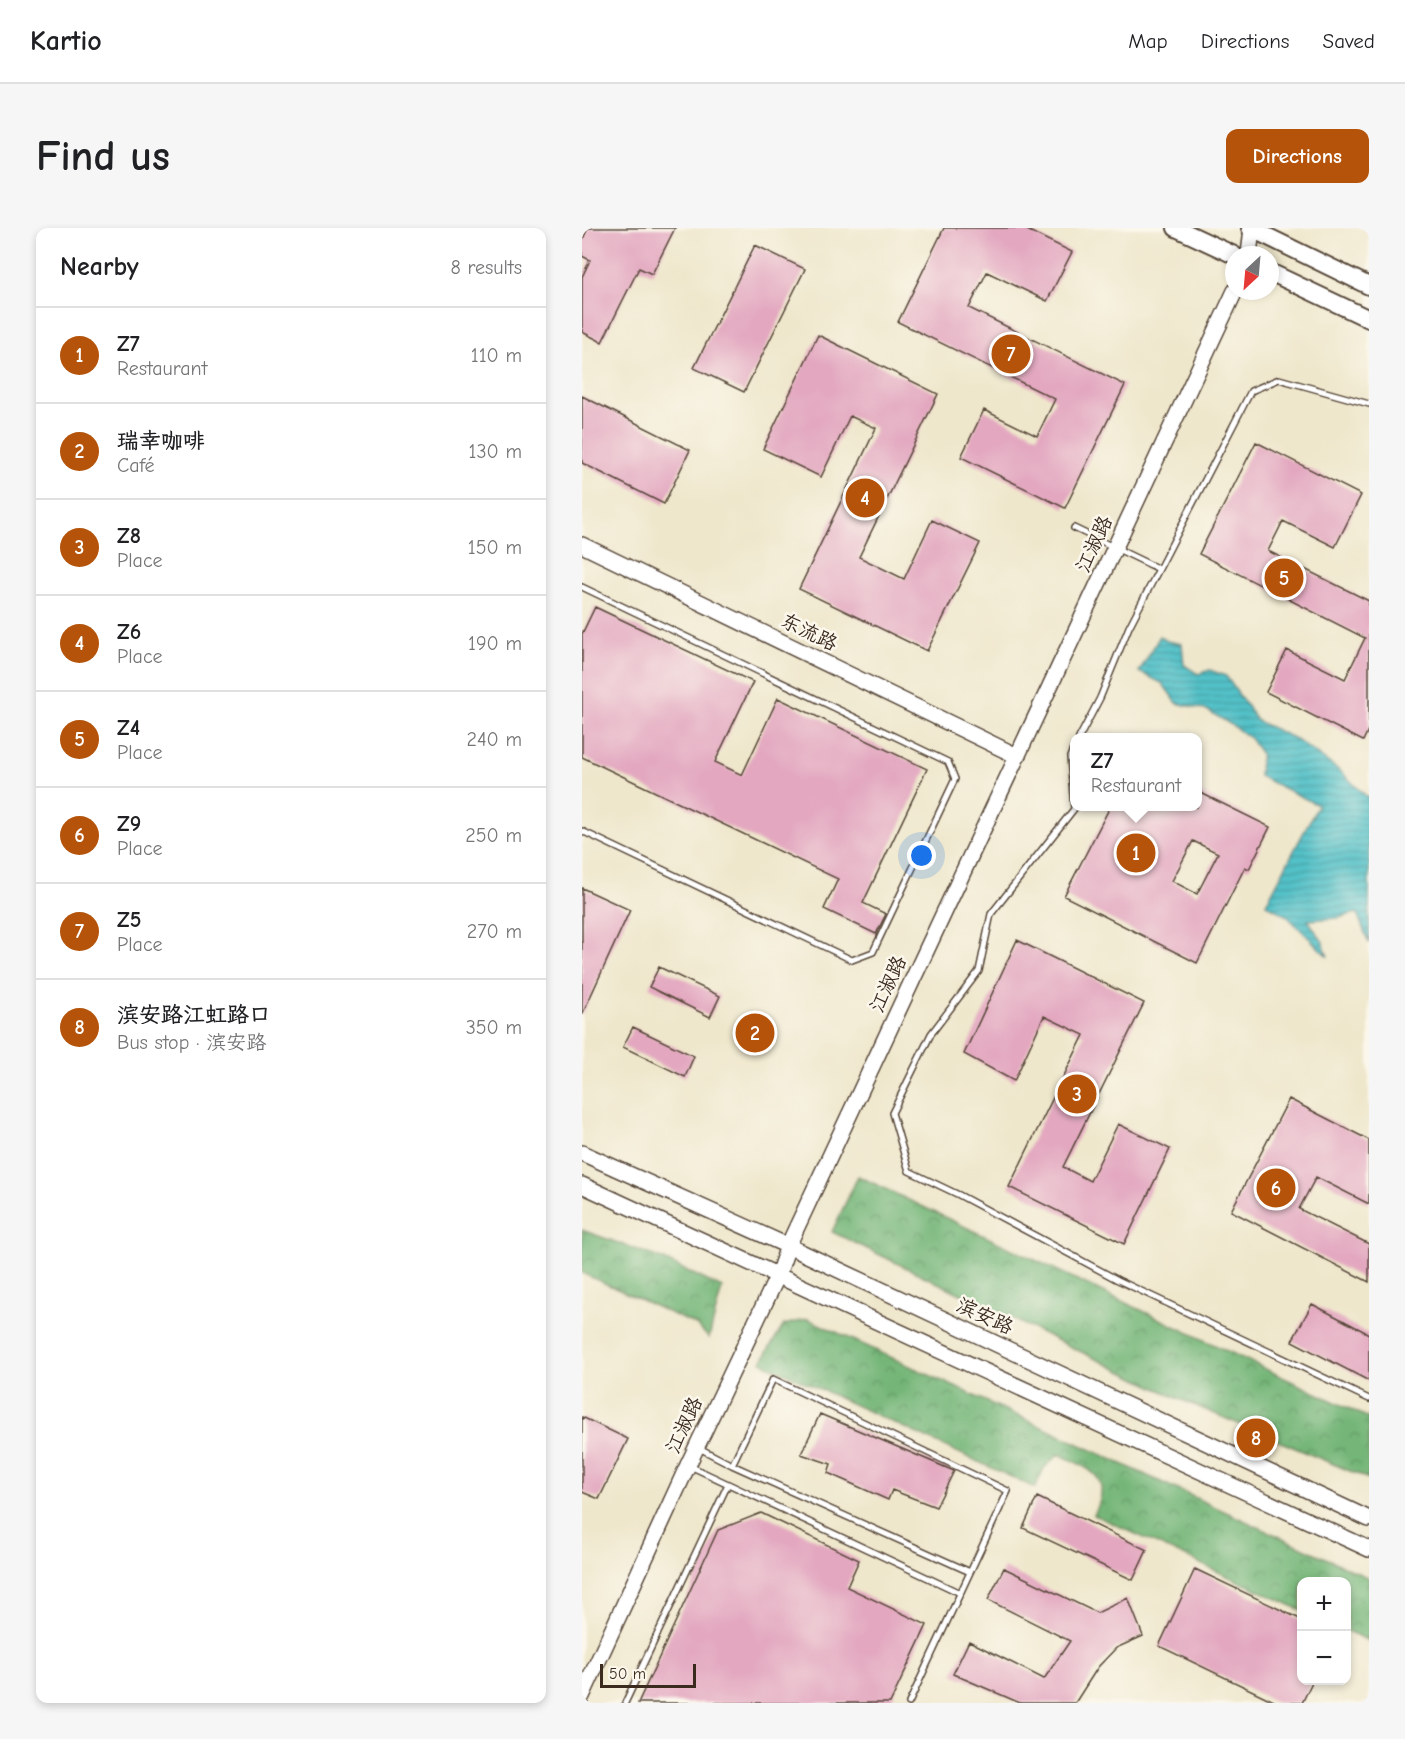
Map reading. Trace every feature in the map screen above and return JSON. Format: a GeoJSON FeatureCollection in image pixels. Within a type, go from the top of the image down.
{"type":"FeatureCollection","features":[{"type":"Feature","properties":{"kind":"main road"},"geometry":{"type":"LineString","coordinates":[[1176,228],[1225,251]]}},
{"type":"Feature","properties":{"kind":"main road"},"geometry":{"type":"LineString","coordinates":[[1251,228],[1369,286]]}},
{"type":"Feature","properties":{"kind":"main road"},"geometry":{"type":"LineString","coordinates":[[1279,276],[1369,320]]}},
{"type":"Feature","properties":{"kind":"street"},"geometry":{"type":"LineString","coordinates":[[1250,246],[1251,228]]}},
{"type":"Feature","properties":{"kind":"street","name":"江淑路"},"geometry":{"type":"LineString","coordinates":[[582,1696],[778,1275],[788,1246],[1231,300]]}},
{"type":"Feature","properties":{"kind":"street","name":"东流路"},"geometry":{"type":"LineString","coordinates":[[582,545],[1017,756]]}},
{"type":"Feature","properties":{"kind":"street","name":"滨安路"},"geometry":{"type":"LineString","coordinates":[[582,1153],[788,1246],[1369,1520]]}},
{"type":"Feature","properties":{"kind":"street"},"geometry":{"type":"LineString","coordinates":[[582,1185],[1369,1549]]}},
{"type":"Feature","properties":{"kind":"lane"},"geometry":{"type":"LineString","coordinates":[[1082,733],[1100,698],[1130,627],[1251,391],[1279,379],[1369,404]]}},
{"type":"Feature","properties":{"kind":"lane"},"geometry":{"type":"LineString","coordinates":[[1074,528],[1159,569]]}},
{"type":"Feature","properties":{"kind":"lane"},"geometry":{"type":"LineString","coordinates":[[582,587],[948,762],[955,779],[873,952],[852,960],[582,831]]}},
{"type":"Feature","properties":{"kind":"lane"},"geometry":{"type":"LineString","coordinates":[[1072,811],[991,914],[979,971],[931,1034],[892,1113],[909,1171],[960,1195],[1118,1280],[1369,1399]]}},
{"type":"Feature","properties":{"kind":"lane"},"geometry":{"type":"LineString","coordinates":[[732,1466],[773,1379],[1008,1491],[909,1703]]}},
{"type":"Feature","properties":{"kind":"lane"},"geometry":{"type":"LineString","coordinates":[[696,1447],[732,1466],[970,1572]]}},
{"type":"Feature","properties":{"kind":"lane"},"geometry":{"type":"LineString","coordinates":[[688,1465],[960,1593]]}},
{"type":"Feature","properties":{"kind":"lane"},"geometry":{"type":"LineString","coordinates":[[625,1703],[728,1484]]}},
{"type":"Feature","properties":{"kind":"green space"},"geometry":{"type":"Polygon","coordinates":[[[858,1176],[1369,1418],[1369,1479],[1177,1398],[832,1232],[858,1176]]]}},
{"type":"Feature","properties":{"kind":"green space"},"geometry":{"type":"Polygon","coordinates":[[[582,1230],[660,1258],[722,1288],[709,1338],[696,1325],[582,1273],[582,1230]]]}},
{"type":"Feature","properties":{"kind":"green space"},"geometry":{"type":"Polygon","coordinates":[[[808,1319],[1369,1578],[1369,1641],[1351,1633],[1351,1577],[1297,1577],[1297,1608],[1094,1515],[1100,1502],[1100,1482],[1089,1470],[1059,1454],[1044,1468],[1035,1488],[761,1362],[784,1325],[808,1319]]]}},
{"type":"Feature","properties":{"kind":"water"},"geometry":{"type":"Polygon","coordinates":[[[1160,636],[1167,641],[1182,644],[1184,665],[1198,674],[1210,670],[1226,676],[1257,721],[1295,739],[1340,771],[1369,799],[1369,943],[1357,913],[1337,918],[1308,920],[1323,942],[1328,957],[1287,916],[1266,904],[1318,805],[1259,776],[1261,754],[1250,738],[1207,710],[1177,703],[1162,683],[1139,672],[1160,636]]]}},
{"type":"Feature","properties":{"kind":"building"},"geometry":{"type":"Polygon","coordinates":[[[588,228],[675,228],[652,274],[639,268],[602,342],[582,332],[582,277],[590,260],[582,256],[582,241],[588,228]]]}},
{"type":"Feature","properties":{"kind":"building"},"geometry":{"type":"Polygon","coordinates":[[[944,228],[1023,228],[1072,252],[1047,301],[987,272],[969,308],[1125,385],[1065,508],[961,457],[984,410],[1037,436],[1055,399],[898,322],[944,228]]]}},
{"type":"Feature","properties":{"kind":"building"},"geometry":{"type":"Polygon","coordinates":[[[755,245],[805,269],[744,392],[694,368],[755,245]]]}},
{"type":"Feature","properties":{"kind":"building"},"geometry":{"type":"Polygon","coordinates":[[[818,335],[938,394],[859,557],[904,579],[932,520],[980,543],[927,651],[799,589],[876,428],[850,416],[821,477],[763,449],[818,335]]]}},
{"type":"Feature","properties":{"kind":"building"},"geometry":{"type":"Polygon","coordinates":[[[582,396],[690,450],[664,504],[582,463],[582,396]]]}},
{"type":"Feature","properties":{"kind":"building"},"geometry":{"type":"Polygon","coordinates":[[[1256,442],[1361,495],[1335,547],[1283,521],[1268,551],[1369,601],[1369,728],[1363,741],[1266,692],[1287,650],[1345,679],[1365,638],[1199,554],[1256,442]]]}},
{"type":"Feature","properties":{"kind":"building"},"geometry":{"type":"Polygon","coordinates":[[[595,607],[753,682],[715,762],[742,775],[778,698],[927,769],[863,903],[886,914],[876,934],[824,909],[838,879],[582,757],[582,634],[595,607]]]}},
{"type":"Feature","properties":{"kind":"building"},"geometry":{"type":"Polygon","coordinates":[[[1202,793],[1270,827],[1249,869],[1245,867],[1197,963],[1064,896],[1108,811],[1202,811],[1202,793]],[[1193,841],[1172,881],[1197,894],[1218,853],[1193,841]]]}},
{"type":"Feature","properties":{"kind":"building"},"geometry":{"type":"Polygon","coordinates":[[[582,888],[630,910],[582,1015],[582,888]]]}},
{"type":"Feature","properties":{"kind":"building"},"geometry":{"type":"Polygon","coordinates":[[[1017,940],[1144,1003],[1063,1167],[1090,1181],[1118,1124],[1170,1149],[1124,1244],[1009,1187],[1084,1035],[1044,1016],[1014,1081],[964,1054],[1017,940]]]}},
{"type":"Feature","properties":{"kind":"building"},"geometry":{"type":"Polygon","coordinates":[[[659,967],[720,996],[710,1017],[649,987],[659,967]]]}},
{"type":"Feature","properties":{"kind":"building"},"geometry":{"type":"Polygon","coordinates":[[[633,1027],[694,1056],[685,1077],[623,1047],[633,1027]]]}},
{"type":"Feature","properties":{"kind":"building"},"geometry":{"type":"Polygon","coordinates":[[[1289,1099],[1369,1140],[1369,1204],[1316,1177],[1299,1209],[1369,1244],[1369,1282],[1231,1211],[1289,1099]]]}},
{"type":"Feature","properties":{"kind":"building"},"geometry":{"type":"Polygon","coordinates":[[[1312,1304],[1369,1334],[1369,1381],[1292,1341],[1312,1304]]]}},
{"type":"Feature","properties":{"kind":"building"},"geometry":{"type":"Polygon","coordinates":[[[820,1414],[954,1471],[936,1507],[892,1490],[888,1500],[828,1473],[831,1464],[801,1454],[820,1414]]]}},
{"type":"Feature","properties":{"kind":"building"},"geometry":{"type":"Polygon","coordinates":[[[582,1417],[628,1439],[599,1499],[582,1492],[582,1417]]]}},
{"type":"Feature","properties":{"kind":"building"},"geometry":{"type":"Polygon","coordinates":[[[1037,1497],[1147,1550],[1133,1580],[1023,1528],[1037,1497]]]}},
{"type":"Feature","properties":{"kind":"building"},"geometry":{"type":"Polygon","coordinates":[[[761,1513],[859,1560],[847,1587],[927,1625],[890,1703],[638,1703],[718,1530],[761,1513]]]}},
{"type":"Feature","properties":{"kind":"building"},"geometry":{"type":"Polygon","coordinates":[[[1004,1568],[1097,1613],[1128,1598],[1143,1636],[1116,1648],[1098,1667],[1075,1703],[1020,1703],[953,1674],[969,1641],[1044,1679],[1070,1641],[988,1600],[1004,1568]]]}},
{"type":"Feature","properties":{"kind":"building"},"geometry":{"type":"Polygon","coordinates":[[[1195,1569],[1297,1618],[1297,1685],[1311,1685],[1302,1703],[1278,1703],[1159,1646],[1195,1569]]]}},
{"type":"Feature","properties":{"kind":"place","name":"Z5"},"geometry":{"type":"Point","coordinates":[1011,354]}},
{"type":"Feature","properties":{"kind":"place","name":"Z6"},"geometry":{"type":"Point","coordinates":[865,498]}},
{"type":"Feature","properties":{"kind":"place","name":"Z4"},"geometry":{"type":"Point","coordinates":[1284,578]}},
{"type":"Feature","properties":{"kind":"place","name":"Z7"},"geometry":{"type":"Point","coordinates":[1136,853]}},
{"type":"Feature","properties":{"kind":"place","name":"瑞幸咖啡"},"geometry":{"type":"Point","coordinates":[755,1033]}},
{"type":"Feature","properties":{"kind":"place","name":"Z8"},"geometry":{"type":"Point","coordinates":[1077,1094]}},
{"type":"Feature","properties":{"kind":"place","name":"Z9"},"geometry":{"type":"Point","coordinates":[1276,1188]}},
{"type":"Feature","properties":{"kind":"place","name":"滨安路江虹路口"},"geometry":{"type":"Point","coordinates":[1256,1438]}}]}
